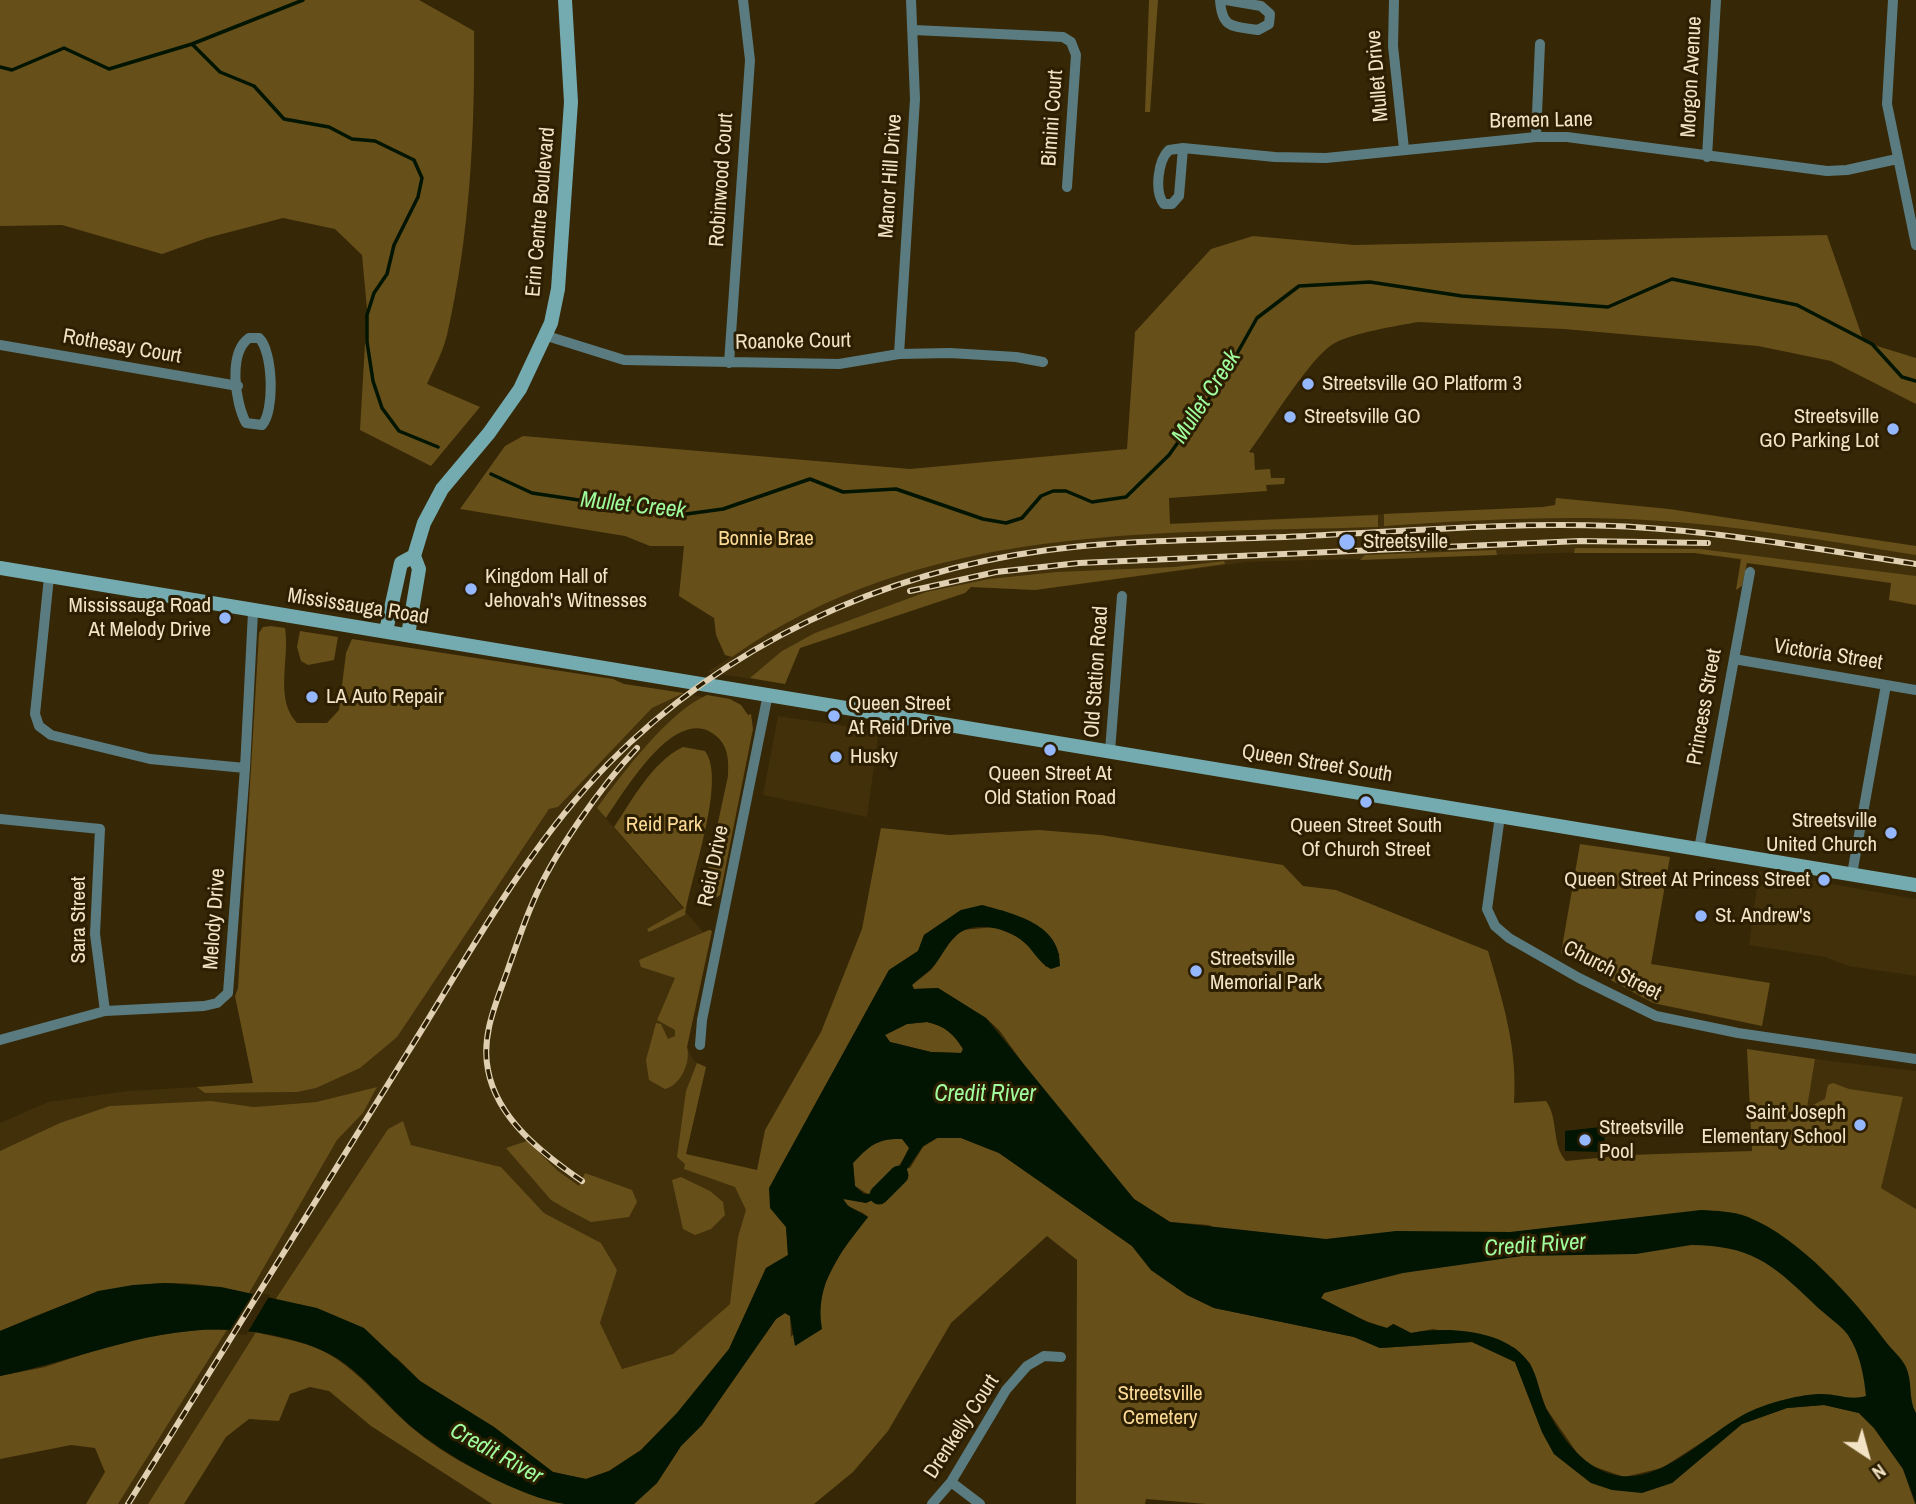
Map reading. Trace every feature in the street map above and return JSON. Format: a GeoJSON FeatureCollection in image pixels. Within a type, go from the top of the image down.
{"type":"FeatureCollection","features":[{"type":"Feature","properties":{"kind":"main road","name":"Erin Centre Boulevard"},"geometry":{"type":"LineString","coordinates":[[408,635],[419,569],[414,556],[424,523],[442,489],[507,409],[547,337],[558,289],[571,102],[565,0]]}},
{"type":"Feature","properties":{"kind":"main road","name":"Erin Centre Boulevard"},"geometry":{"type":"LineString","coordinates":[[386,631],[401,563],[414,556]]}},
{"type":"Feature","properties":{"kind":"main road","name":"Mississauga Road"},"geometry":{"type":"LineString","coordinates":[[0,568],[710,686]]}},
{"type":"Feature","properties":{"kind":"main road","name":"Queen Street South"},"geometry":{"type":"LineString","coordinates":[[710,686],[1916,885]]}},
{"type":"Feature","properties":{"kind":"street","name":"Robinwood Court"},"geometry":{"type":"LineString","coordinates":[[729,363],[750,60],[743,0]]}},
{"type":"Feature","properties":{"kind":"street","name":"Manor Hill Drive"},"geometry":{"type":"LineString","coordinates":[[899,354],[915,99],[911,0]]}},
{"type":"Feature","properties":{"kind":"street"},"geometry":{"type":"LineString","coordinates":[[1220,0],[1221,16],[1229,25],[1258,30],[1269,24],[1270,14],[1261,6],[1226,0]]}},
{"type":"Feature","properties":{"kind":"street","name":"Mullet Drive"},"geometry":{"type":"LineString","coordinates":[[1394,0],[1393,46],[1404,149]]}},
{"type":"Feature","properties":{"kind":"street","name":"Morgon Avenue"},"geometry":{"type":"LineString","coordinates":[[1707,157],[1716,0]]}},
{"type":"Feature","properties":{"kind":"street"},"geometry":{"type":"LineString","coordinates":[[1893,0],[1886,104],[1916,245]]}},
{"type":"Feature","properties":{"kind":"street","name":"Bimini Court"},"geometry":{"type":"LineString","coordinates":[[914,30],[1063,37],[1071,43],[1076,55],[1067,187]]}},
{"type":"Feature","properties":{"kind":"street"},"geometry":{"type":"LineString","coordinates":[[1536,137],[1540,44]]}},
{"type":"Feature","properties":{"kind":"street","name":"Bremen Lane"},"geometry":{"type":"LineString","coordinates":[[1183,148],[1302,158],[1536,137],[1603,139],[1707,157],[1827,171],[1847,170],[1896,159]]}},
{"type":"Feature","properties":{"kind":"street"},"geometry":{"type":"LineString","coordinates":[[1183,148],[1179,196],[1172,204],[1164,204],[1159,193],[1161,162],[1169,150],[1183,148]]}},
{"type":"Feature","properties":{"kind":"street","name":"Roanoke Court"},"geometry":{"type":"LineString","coordinates":[[547,337],[624,360],[838,364],[899,354],[950,353],[1043,362]]}},
{"type":"Feature","properties":{"kind":"street"},"geometry":{"type":"LineString","coordinates":[[250,338],[259,338],[266,345],[269,368],[270,409],[262,425],[246,423],[239,409],[238,386],[237,355],[242,343],[250,338]]}},
{"type":"Feature","properties":{"kind":"street","name":"Rothesay Court"},"geometry":{"type":"LineString","coordinates":[[0,345],[238,386]]}},
{"type":"Feature","properties":{"kind":"street","name":"Princess Street"},"geometry":{"type":"LineString","coordinates":[[1699,849],[1750,572]]}},
{"type":"Feature","properties":{"kind":"street"},"geometry":{"type":"LineString","coordinates":[[49,577],[35,714],[39,726],[51,735],[150,759],[245,768]]}},
{"type":"Feature","properties":{"kind":"street","name":"Old Station Road"},"geometry":{"type":"LineString","coordinates":[[1110,751],[1122,596]]}},
{"type":"Feature","properties":{"kind":"street","name":"Melody Drive"},"geometry":{"type":"LineString","coordinates":[[0,1040],[105,1012],[204,1006],[217,1003],[228,993],[245,768],[253,612]]}},
{"type":"Feature","properties":{"kind":"street","name":"Victoria Street"},"geometry":{"type":"LineString","coordinates":[[1734,659],[1916,690]]}},
{"type":"Feature","properties":{"kind":"street"},"geometry":{"type":"LineString","coordinates":[[1853,874],[1885,684]]}},
{"type":"Feature","properties":{"kind":"street","name":"Reid Drive"},"geometry":{"type":"LineString","coordinates":[[700,1045],[702,1020],[768,694]]}},
{"type":"Feature","properties":{"kind":"street","name":"Church Street"},"geometry":{"type":"LineString","coordinates":[[1500,817],[1487,909],[1495,926],[1509,938],[1579,978],[1657,1016],[1738,1033],[1916,1059]]}},
{"type":"Feature","properties":{"kind":"street","name":"Sara Street"},"geometry":{"type":"LineString","coordinates":[[0,819],[100,829],[95,934],[105,1012]]}},
{"type":"Feature","properties":{"kind":"street","name":"Drenkelly Court"},"geometry":{"type":"LineString","coordinates":[[932,1504],[951,1482],[1013,1382],[1027,1366],[1044,1356],[1060,1357]]}},
{"type":"Feature","properties":{"kind":"street"},"geometry":{"type":"LineString","coordinates":[[951,1482],[980,1504]]}},
{"type":"Feature","properties":{"kind":"shaded area"},"geometry":{"type":"Polygon","coordinates":[[[1556,498],[1669,509],[1916,546],[1916,605],[1889,600],[1891,583],[1694,553],[1630,551],[1248,562],[1035,590],[971,587],[965,593],[800,648],[785,684],[707,672],[795,616],[975,532],[1543,507],[1555,505],[1556,498]]]}},
{"type":"Feature","properties":{"kind":"shaded area"},"geometry":{"type":"Polygon","coordinates":[[[684,693],[703,697],[644,749],[597,808],[710,940],[687,1047],[694,1061],[706,1067],[686,1154],[757,1170],[730,1304],[673,1354],[622,1369],[600,1323],[617,1270],[601,1243],[544,1213],[501,1167],[411,1145],[403,1121],[388,1129],[275,1300],[248,1295],[337,1140],[363,1113],[376,1087],[316,1102],[254,1107],[211,1101],[0,1151],[0,1123],[48,1102],[128,1091],[197,1087],[206,1093],[297,1092],[478,915],[549,809],[558,807],[652,708],[684,693]]]}},
{"type":"Feature","properties":{"kind":"shaded area"},"geometry":{"type":"Polygon","coordinates":[[[778,716],[879,731],[867,817],[763,795],[778,716]]]}},
{"type":"Feature","properties":{"kind":"shaded area"},"geometry":{"type":"Polygon","coordinates":[[[1759,871],[1916,899],[1916,976],[1848,966],[1825,957],[1749,945],[1759,871]]]}},
{"type":"Feature","properties":{"kind":"shaded area","name":"Saint Joseph Elementary School"},"geometry":{"type":"Polygon","coordinates":[[[1815,1059],[1916,1071],[1916,1209],[1801,1141],[1815,1059]]]}},
{"type":"Feature","properties":{"kind":"shaded area"},"geometry":{"type":"Polygon","coordinates":[[[227,1330],[256,1332],[148,1504],[118,1504],[227,1330]]]}},
{"type":"Feature","properties":{"kind":"green space"},"geometry":{"type":"Polygon","coordinates":[[[0,0],[419,0],[474,31],[470,183],[461,260],[445,341],[427,384],[480,407],[431,466],[360,430],[367,309],[362,255],[335,229],[283,218],[207,238],[162,254],[62,225],[0,226],[0,0]]]}},
{"type":"Feature","properties":{"kind":"green space"},"geometry":{"type":"Polygon","coordinates":[[[1149,0],[1158,0],[1150,112],[1145,112],[1149,0]]]}},
{"type":"Feature","properties":{"kind":"green space","name":"Bonnie Brae"},"geometry":{"type":"Polygon","coordinates":[[[1827,235],[1864,342],[1916,358],[1916,404],[1831,361],[1758,346],[1564,329],[1418,322],[1374,330],[1341,340],[1323,352],[1301,378],[1249,452],[1254,453],[1255,470],[1270,469],[1271,478],[1285,478],[1284,484],[1266,485],[1267,491],[1169,498],[1170,524],[1378,515],[1378,527],[1126,536],[1043,544],[962,558],[882,581],[806,613],[732,657],[725,655],[716,635],[714,618],[679,596],[684,546],[650,546],[625,536],[460,509],[505,446],[523,436],[910,469],[1127,449],[1135,332],[1211,249],[1253,236],[1354,245],[1827,235]]]}},
{"type":"Feature","properties":{"kind":"green space"},"geometry":{"type":"Polygon","coordinates":[[[1556,498],[1669,509],[1916,546],[1916,555],[1748,530],[1646,520],[1548,518],[1384,526],[1384,514],[1543,507],[1555,505],[1556,498]]]}},
{"type":"Feature","properties":{"kind":"green space"},"geometry":{"type":"Polygon","coordinates":[[[1575,548],[1700,549],[1916,576],[1916,605],[1889,600],[1891,583],[1747,563],[1742,586],[1736,590],[1741,559],[1694,553],[1574,553],[1575,548]]]}},
{"type":"Feature","properties":{"kind":"green space"},"geometry":{"type":"Polygon","coordinates":[[[1496,550],[1497,555],[1360,560],[1365,555],[1496,550]]]}},
{"type":"Feature","properties":{"kind":"green space"},"geometry":{"type":"Polygon","coordinates":[[[1224,561],[1225,564],[1035,590],[971,587],[965,593],[800,648],[785,684],[750,678],[782,651],[815,633],[926,592],[989,579],[1057,572],[1174,567],[1224,561]]]}},
{"type":"Feature","properties":{"kind":"green space"},"geometry":{"type":"Polygon","coordinates":[[[263,627],[285,628],[284,691],[290,713],[297,723],[327,723],[339,710],[346,653],[352,639],[613,679],[624,684],[684,693],[652,708],[558,807],[549,809],[397,1037],[360,1068],[316,1088],[297,1092],[205,1093],[197,1087],[253,1083],[235,996],[238,988],[259,633],[263,627]]]}},
{"type":"Feature","properties":{"kind":"green space"},"geometry":{"type":"Polygon","coordinates":[[[300,631],[338,637],[334,660],[308,665],[301,661],[297,647],[300,631]]]}},
{"type":"Feature","properties":{"kind":"green space"},"geometry":{"type":"Polygon","coordinates":[[[707,695],[730,699],[741,705],[748,715],[751,714],[753,729],[720,895],[704,907],[705,883],[728,776],[726,752],[717,737],[697,728],[682,732],[666,742],[652,756],[606,818],[597,808],[662,729],[692,703],[707,695]]]}},
{"type":"Feature","properties":{"kind":"green space","name":"Reid Park"},"geometry":{"type":"Polygon","coordinates":[[[683,747],[705,751],[711,765],[710,806],[685,915],[649,932],[647,929],[684,908],[614,827],[653,772],[683,747]]]}},
{"type":"Feature","properties":{"kind":"green space","name":"Streetsville Memorial Park"},"geometry":{"type":"Polygon","coordinates":[[[881,828],[949,835],[1039,830],[1101,835],[1283,865],[1303,886],[1336,890],[1488,951],[1504,1007],[1511,1045],[1514,1103],[1546,1101],[1553,1116],[1558,1147],[1566,1161],[1628,1155],[1752,1151],[1747,1049],[1815,1059],[1807,1108],[1825,1099],[1828,1085],[1833,1083],[1849,1089],[1903,1097],[1881,1188],[1916,1209],[1916,1439],[1854,1400],[1820,1394],[1744,1415],[1662,1468],[1624,1477],[1584,1463],[1546,1408],[1530,1363],[1515,1348],[1433,1329],[1411,1333],[1394,1324],[1387,1328],[1370,1322],[1321,1298],[1324,1293],[1209,1225],[1170,1222],[1134,1199],[1041,1088],[999,1030],[986,1018],[938,988],[914,989],[912,985],[931,970],[952,939],[962,930],[995,927],[1018,937],[1034,950],[1046,967],[1060,954],[961,910],[924,935],[918,951],[889,970],[775,1177],[771,1208],[786,1227],[788,1255],[766,1268],[729,1349],[677,1413],[641,1450],[609,1471],[586,1479],[553,1472],[494,1427],[420,1381],[397,1358],[275,1300],[388,1129],[403,1121],[411,1145],[501,1167],[544,1213],[601,1243],[617,1270],[600,1323],[622,1369],[673,1354],[730,1304],[738,1237],[746,1210],[735,1187],[684,1169],[685,1164],[677,1157],[686,1091],[697,1063],[706,1067],[686,1154],[757,1170],[765,1130],[821,1032],[862,929],[881,828]]]}},
{"type":"Feature","properties":{"kind":"green space"},"geometry":{"type":"Polygon","coordinates":[[[1580,844],[1670,857],[1651,964],[1770,983],[1762,1026],[1653,1003],[1561,953],[1580,844]]]}},
{"type":"Feature","properties":{"kind":"green space"},"geometry":{"type":"Polygon","coordinates":[[[712,931],[687,1047],[688,1059],[680,1078],[665,1089],[649,1080],[646,1060],[656,1023],[661,1024],[668,1039],[675,1036],[675,1030],[657,1020],[675,978],[641,967],[639,960],[712,931]]]}},
{"type":"Feature","properties":{"kind":"green space"},"geometry":{"type":"Polygon","coordinates":[[[927,1022],[944,1028],[952,1035],[963,1049],[961,1053],[931,1052],[890,1042],[885,1035],[907,1024],[927,1022]]]}},
{"type":"Feature","properties":{"kind":"green space"},"geometry":{"type":"Polygon","coordinates":[[[377,1087],[363,1113],[337,1140],[248,1295],[181,1283],[121,1288],[62,1306],[0,1331],[0,1151],[60,1123],[110,1106],[211,1101],[254,1107],[316,1102],[377,1087]]]}},
{"type":"Feature","properties":{"kind":"green space","name":"Streetsville Cemetery"},"geometry":{"type":"Polygon","coordinates":[[[883,1138],[902,1139],[910,1147],[899,1166],[910,1168],[923,1147],[937,1138],[961,1138],[999,1153],[1132,1246],[1151,1270],[1187,1295],[1214,1308],[1354,1337],[1380,1348],[1472,1342],[1515,1362],[1542,1432],[1554,1454],[1591,1483],[1672,1483],[1742,1424],[1787,1408],[1824,1405],[1859,1413],[1874,1428],[1903,1469],[1915,1504],[1206,1504],[1146,1499],[1145,1504],[1076,1504],[1077,1260],[1047,1236],[951,1323],[888,1431],[853,1472],[814,1504],[634,1504],[657,1483],[681,1446],[702,1425],[776,1319],[785,1313],[790,1316],[791,1337],[818,1307],[825,1283],[844,1247],[868,1217],[848,1205],[843,1198],[867,1203],[869,1195],[855,1186],[853,1163],[870,1145],[883,1138]]]}},
{"type":"Feature","properties":{"kind":"green space"},"geometry":{"type":"Polygon","coordinates":[[[527,1141],[558,1171],[579,1186],[585,1173],[632,1190],[637,1202],[629,1217],[591,1222],[551,1200],[506,1148],[527,1141]]]}},
{"type":"Feature","properties":{"kind":"green space"},"geometry":{"type":"Polygon","coordinates":[[[681,1177],[710,1191],[723,1202],[725,1215],[711,1229],[695,1235],[683,1229],[672,1180],[681,1177]]]}},
{"type":"Feature","properties":{"kind":"green space"},"geometry":{"type":"Polygon","coordinates":[[[204,1329],[227,1330],[118,1504],[86,1504],[105,1472],[95,1448],[71,1445],[0,1459],[0,1376],[45,1367],[129,1339],[204,1329]]]}},
{"type":"Feature","properties":{"kind":"green space"},"geometry":{"type":"Polygon","coordinates":[[[256,1332],[299,1342],[323,1351],[361,1378],[432,1444],[468,1466],[506,1484],[565,1504],[492,1504],[371,1426],[329,1391],[310,1387],[290,1394],[279,1421],[249,1419],[226,1437],[184,1504],[148,1504],[256,1332]]]}},
{"type":"Feature","properties":{"kind":"water","name":"Credit River"},"geometry":{"type":"Polygon","coordinates":[[[982,905],[1034,923],[1053,940],[1060,966],[1051,969],[1047,967],[1024,942],[1005,931],[987,927],[970,928],[955,937],[932,968],[912,985],[914,989],[938,988],[986,1018],[1134,1199],[1170,1222],[1326,1239],[1396,1231],[1510,1232],[1701,1210],[1737,1214],[1768,1227],[1806,1254],[1842,1289],[1904,1364],[1916,1413],[1916,1504],[1903,1469],[1874,1428],[1859,1413],[1824,1405],[1787,1408],[1742,1424],[1672,1483],[1642,1493],[1612,1490],[1591,1483],[1554,1454],[1542,1432],[1515,1362],[1472,1342],[1380,1348],[1354,1337],[1214,1308],[1187,1295],[1151,1270],[1132,1246],[999,1153],[961,1138],[937,1138],[923,1146],[901,1178],[897,1172],[909,1148],[902,1139],[874,1144],[853,1163],[855,1186],[864,1194],[878,1193],[880,1197],[866,1203],[843,1199],[848,1206],[868,1217],[839,1256],[826,1283],[822,1297],[822,1329],[795,1346],[790,1316],[785,1313],[776,1319],[702,1425],[681,1446],[657,1483],[634,1504],[565,1504],[509,1486],[449,1454],[418,1432],[360,1376],[335,1357],[305,1344],[271,1335],[221,1329],[189,1331],[126,1343],[0,1376],[0,1331],[98,1291],[165,1283],[221,1287],[317,1308],[364,1328],[420,1381],[494,1427],[553,1472],[586,1479],[609,1471],[641,1450],[677,1413],[729,1349],[766,1268],[788,1255],[786,1227],[770,1208],[769,1188],[889,970],[918,951],[924,935],[961,910],[982,905]],[[927,1022],[907,1024],[885,1035],[890,1042],[931,1052],[961,1053],[963,1049],[952,1035],[944,1028],[927,1022]],[[1691,1245],[1636,1254],[1522,1256],[1403,1273],[1324,1293],[1321,1298],[1367,1322],[1387,1328],[1393,1324],[1411,1333],[1458,1330],[1506,1343],[1529,1363],[1546,1408],[1567,1442],[1597,1468],[1621,1476],[1637,1476],[1669,1464],[1729,1423],[1770,1404],[1819,1394],[1854,1398],[1866,1396],[1861,1365],[1848,1335],[1784,1276],[1745,1253],[1691,1245]]]}},
{"type":"Feature","properties":{"kind":"water","name":"Streetsville Pool"},"geometry":{"type":"Polygon","coordinates":[[[1604,1127],[1605,1152],[1565,1151],[1565,1131],[1604,1127]]]}},
{"type":"Feature","properties":{"kind":"pier"},"geometry":{"type":"Polygon","coordinates":[[[254,1292],[270,1295],[246,1335],[228,1333],[254,1292]]]}},
{"type":"Feature","properties":{"kind":"waterway"},"geometry":{"type":"LineString","coordinates":[[192,44],[303,0]]}},
{"type":"Feature","properties":{"kind":"waterway","name":"Mullet Creek"},"geometry":{"type":"LineString","coordinates":[[0,67],[12,70],[64,48],[109,69],[192,44],[220,72],[254,86],[284,119],[329,127],[352,139],[375,141],[414,160],[422,178],[418,197],[394,245],[387,274],[374,293],[367,315],[367,342],[373,381],[382,408],[399,431],[438,447]]}},
{"type":"Feature","properties":{"kind":"waterway","name":"Mullet Creek"},"geometry":{"type":"LineString","coordinates":[[491,474],[532,493],[679,515],[723,509],[810,479],[843,492],[896,489],[983,519],[1006,523],[1022,518],[1041,496],[1053,491],[1066,491],[1092,502],[1126,497],[1169,455],[1221,382],[1257,318],[1299,286],[1370,282],[1462,296],[1608,307],[1672,279],[1797,305],[1872,344],[1902,377],[1916,381]]}},
{"type":"Feature","properties":{"kind":"waterway","name":"Credit River"},"geometry":{"type":"LineString","coordinates":[[879,1195],[899,1175]]}},
{"type":"Feature","properties":{"kind":"railway"},"geometry":{"type":"LineString","coordinates":[[128,1504],[500,902],[578,796],[654,722],[703,683],[755,650],[810,621],[867,596],[926,576],[986,561],[1080,546],[1145,542],[1499,526],[1613,526],[1727,536],[1916,564]]}},
{"type":"Feature","properties":{"kind":"railway"},"geometry":{"type":"LineString","coordinates":[[910,591],[996,572],[1079,563],[1580,541],[1708,543]]}},
{"type":"Feature","properties":{"kind":"railway"},"geometry":{"type":"LineString","coordinates":[[582,1181],[537,1147],[511,1120],[493,1088],[486,1045],[494,1008],[519,937],[542,883],[579,821],[608,781],[637,748]]}},
{"type":"Feature","properties":{"kind":"place","name":"Streetsville GO Platform 3"},"geometry":{"type":"Point","coordinates":[1308,384]}},
{"type":"Feature","properties":{"kind":"place","name":"Streetsville GO"},"geometry":{"type":"Point","coordinates":[1290,417]}},
{"type":"Feature","properties":{"kind":"place","name":"Streetsville GO Parking Lot"},"geometry":{"type":"Point","coordinates":[1893,429]}},
{"type":"Feature","properties":{"kind":"place","name":"Streetsville"},"geometry":{"type":"Point","coordinates":[1347,542]}},
{"type":"Feature","properties":{"kind":"place","name":"Kingdom Hall of Jehovah's Witnesses"},"geometry":{"type":"Point","coordinates":[471,589]}},
{"type":"Feature","properties":{"kind":"place","name":"Mississauga Road At Melody Drive"},"geometry":{"type":"Point","coordinates":[225,618]}},
{"type":"Feature","properties":{"kind":"place","name":"LA Auto Repair"},"geometry":{"type":"Point","coordinates":[312,697]}},
{"type":"Feature","properties":{"kind":"place","name":"Queen Street At Reid Drive"},"geometry":{"type":"Point","coordinates":[834,716]}},
{"type":"Feature","properties":{"kind":"place","name":"Queen Street At Old Station Road"},"geometry":{"type":"Point","coordinates":[1050,750]}},
{"type":"Feature","properties":{"kind":"place","name":"Husky"},"geometry":{"type":"Point","coordinates":[836,757]}},
{"type":"Feature","properties":{"kind":"place","name":"Queen Street South Of Church Street"},"geometry":{"type":"Point","coordinates":[1366,802]}},
{"type":"Feature","properties":{"kind":"place","name":"Streetsville United Church"},"geometry":{"type":"Point","coordinates":[1891,833]}},
{"type":"Feature","properties":{"kind":"place","name":"Queen Street At Princess Street"},"geometry":{"type":"Point","coordinates":[1824,880]}},
{"type":"Feature","properties":{"kind":"place","name":"St. Andrew's"},"geometry":{"type":"Point","coordinates":[1701,916]}},
{"type":"Feature","properties":{"kind":"place","name":"Streetsville Memorial Park"},"geometry":{"type":"Point","coordinates":[1196,971]}},
{"type":"Feature","properties":{"kind":"place","name":"Saint Joseph Elementary School"},"geometry":{"type":"Point","coordinates":[1860,1125]}},
{"type":"Feature","properties":{"kind":"place","name":"Streetsville Pool"},"geometry":{"type":"Point","coordinates":[1585,1140]}}]}
